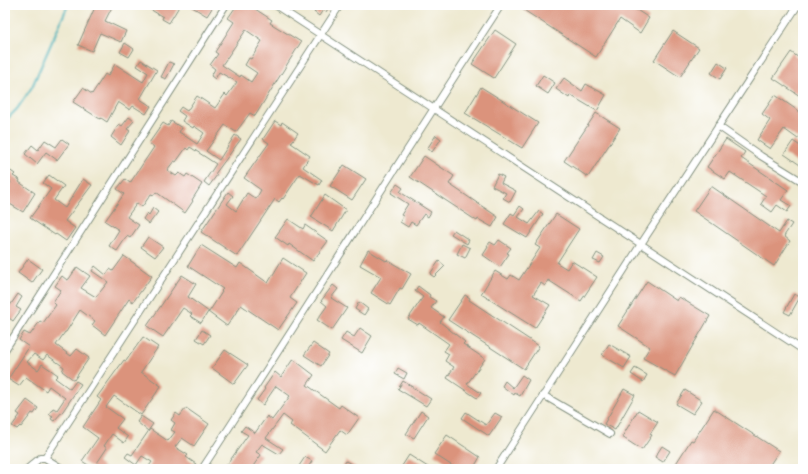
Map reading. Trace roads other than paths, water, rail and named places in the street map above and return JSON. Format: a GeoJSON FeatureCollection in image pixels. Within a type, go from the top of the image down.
{"type":"FeatureCollection","features":[{"type":"Feature","properties":{"kind":"street"},"geometry":{"type":"LineString","coordinates":[[5,350],[226,5]]}},
{"type":"Feature","properties":{"kind":"street"},"geometry":{"type":"LineString","coordinates":[[275,5],[803,350]]}},
{"type":"Feature","properties":{"kind":"street"},"geometry":{"type":"LineString","coordinates":[[45,458],[340,5]]}},
{"type":"Feature","properties":{"kind":"street"},"geometry":{"type":"LineString","coordinates":[[202,469],[314,298],[433,109],[501,5]]}},
{"type":"Feature","properties":{"kind":"street"},"geometry":{"type":"LineString","coordinates":[[496,469],[641,244],[798,5]]}},
{"type":"Feature","properties":{"kind":"street"},"geometry":{"type":"LineString","coordinates":[[718,126],[761,156],[803,182]]}},
{"type":"Feature","properties":{"kind":"street"},"geometry":{"type":"LineString","coordinates":[[543,395],[610,434]]}},
{"type":"Feature","properties":{"kind":"street"},"geometry":{"type":"LineString","coordinates":[[27,469],[40,458],[45,458],[63,469]]}},
{"type":"Feature","properties":{"kind":"waterway"},"geometry":{"type":"LineString","coordinates":[[5,121],[17,109],[32,87],[68,5]]}}]}
